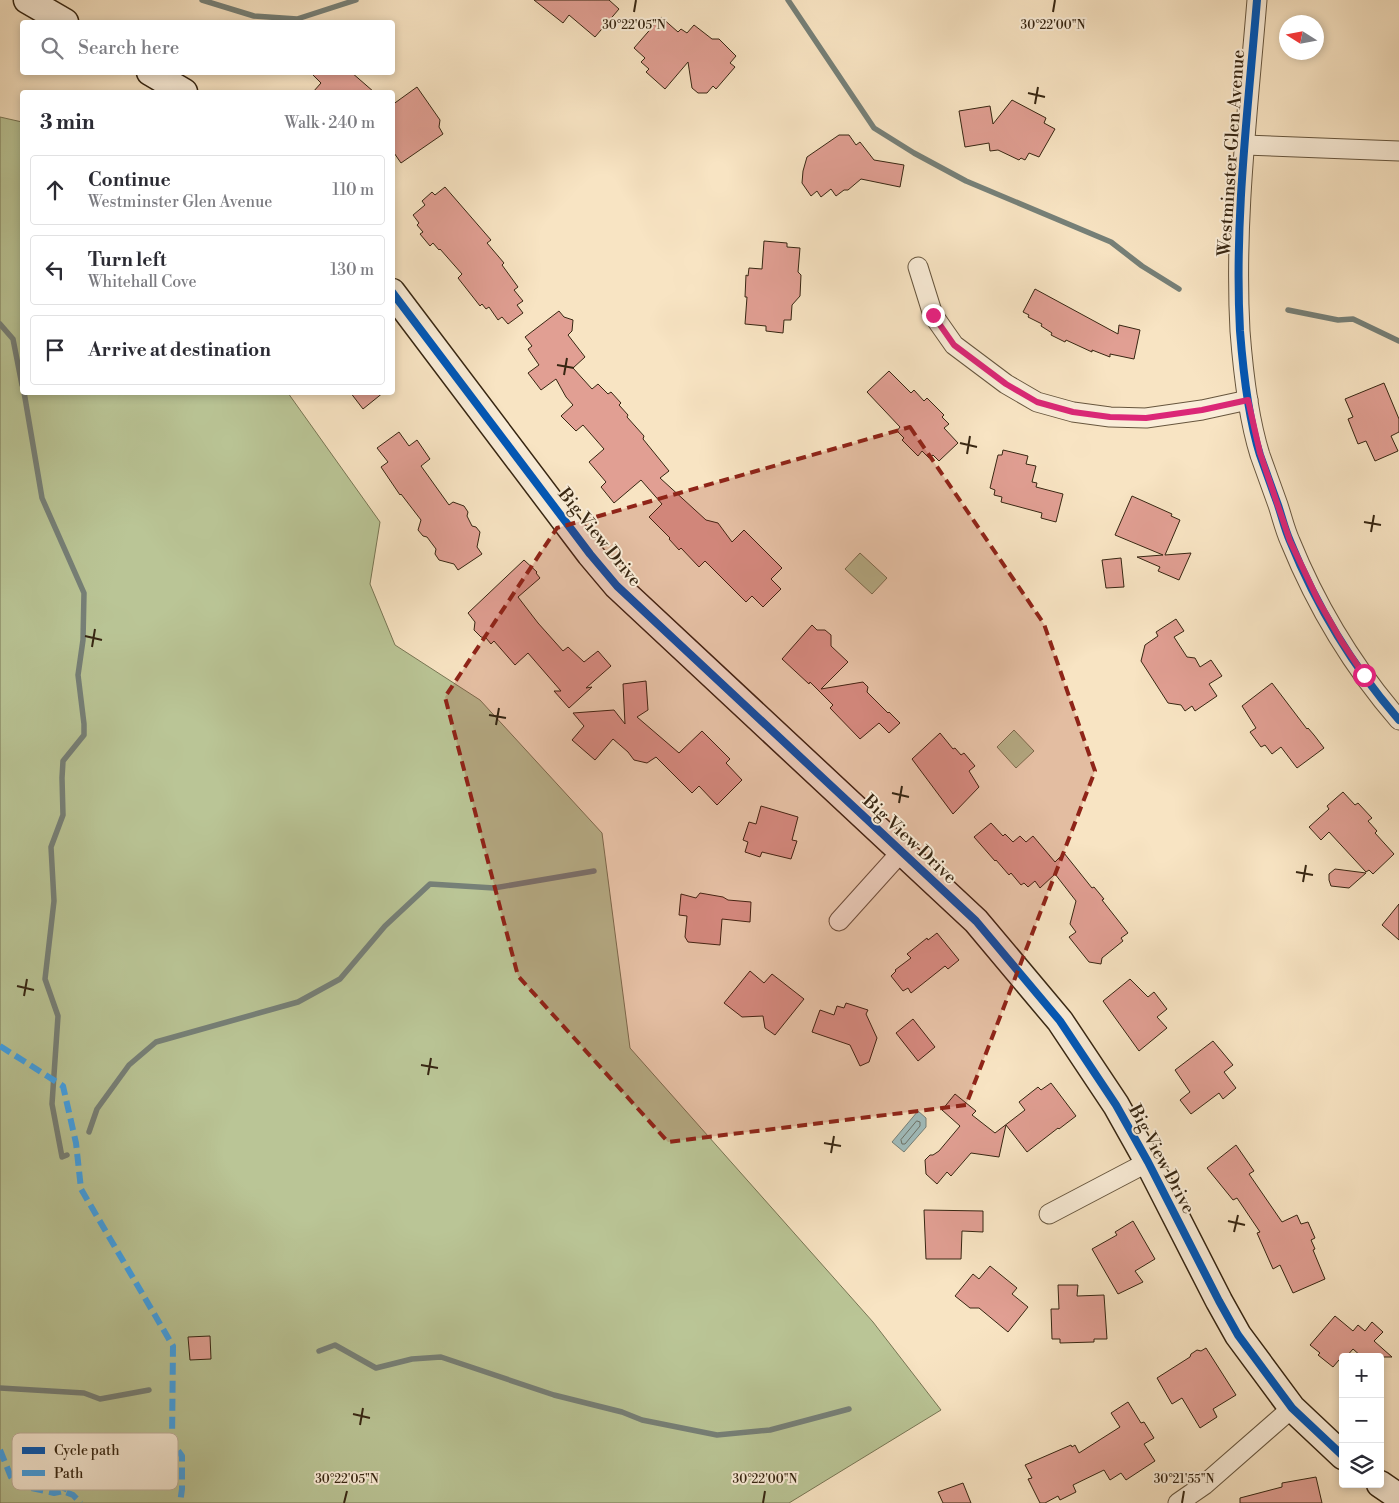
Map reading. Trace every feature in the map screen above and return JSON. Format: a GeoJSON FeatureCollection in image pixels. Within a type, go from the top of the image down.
{"type":"FeatureCollection","features":[{"type":"Feature","properties":{"kind":"street"},"geometry":{"type":"LineString","coordinates":[[27,0],[62,20]]}},
{"type":"Feature","properties":{"kind":"street","name":"Westminster Glen Avenue"},"geometry":{"type":"LineString","coordinates":[[1257,0],[1241,200],[1239,288],[1240,333],[1248,400],[1260,453],[1290,541],[1304,571],[1342,642],[1381,698],[1399,720]]}},
{"type":"Feature","properties":{"kind":"street"},"geometry":{"type":"LineString","coordinates":[[155,75],[181,90]]}},
{"type":"Feature","properties":{"kind":"street"},"geometry":{"type":"LineString","coordinates":[[1245,146],[1399,151]]}},
{"type":"Feature","properties":{"kind":"street"},"geometry":{"type":"LineString","coordinates":[[918,267],[933,315],[954,345],[1006,384],[1037,402],[1073,412],[1110,417],[1146,418],[1202,410],[1248,400]]}},
{"type":"Feature","properties":{"kind":"street","name":"Big View Drive"},"geometry":{"type":"LineString","coordinates":[[395,296],[590,554],[617,586],[976,920],[1060,1021],[1116,1105],[1148,1162],[1238,1335],[1292,1408],[1339,1452]]}},
{"type":"Feature","properties":{"kind":"street"},"geometry":{"type":"LineString","coordinates":[[839,921],[902,851]]}},
{"type":"Feature","properties":{"kind":"street"},"geometry":{"type":"LineString","coordinates":[[1049,1214],[1148,1162]]}},
{"type":"Feature","properties":{"kind":"street"},"geometry":{"type":"LineString","coordinates":[[1178,1503],[1204,1485],[1292,1408]]}},
{"type":"Feature","properties":{"kind":"street"},"geometry":{"type":"LineString","coordinates":[[1384,1487],[1399,1497]]}},
{"type":"Feature","properties":{"kind":"highlighted area"},"geometry":{"type":"Polygon","coordinates":[[[910,427],[1044,624],[1095,771],[966,1105],[668,1142],[518,976],[445,697],[557,528],[910,427]]]}},
{"type":"Feature","properties":{"kind":"green space"},"geometry":{"type":"Polygon","coordinates":[[[0,117],[20,122],[20,395],[289,395],[380,522],[370,584],[395,645],[480,700],[602,833],[630,1048],[873,1322],[941,1410],[789,1503],[0,1503],[0,117]]]}},
{"type":"Feature","properties":{"kind":"green space"},"geometry":{"type":"Polygon","coordinates":[[[860,553],[887,578],[872,594],[845,569],[860,553]]]}},
{"type":"Feature","properties":{"kind":"green space"},"geometry":{"type":"Polygon","coordinates":[[[1014,730],[1034,751],[1016,768],[997,747],[1014,730]]]}},
{"type":"Feature","properties":{"kind":"water"},"geometry":{"type":"Polygon","coordinates":[[[918,1111],[926,1118],[926,1127],[904,1152],[892,1142],[918,1111]]]}},
{"type":"Feature","properties":{"kind":"building"},"geometry":{"type":"Polygon","coordinates":[[[534,0],[609,0],[619,9],[595,37],[569,15],[563,23],[534,0]]]}},
{"type":"Feature","properties":{"kind":"building"},"geometry":{"type":"Polygon","coordinates":[[[661,17],[678,32],[681,29],[687,33],[694,25],[712,39],[719,39],[736,56],[730,63],[735,67],[716,89],[713,86],[707,93],[698,93],[692,88],[688,62],[665,89],[646,72],[649,69],[641,62],[645,58],[634,48],[661,17]]]}},
{"type":"Feature","properties":{"kind":"building"},"geometry":{"type":"Polygon","coordinates":[[[313,75],[354,75],[372,90],[315,90],[321,83],[313,75]]]}},
{"type":"Feature","properties":{"kind":"building"},"geometry":{"type":"Polygon","coordinates":[[[417,87],[440,120],[439,127],[443,134],[401,163],[395,154],[395,103],[417,87]]]}},
{"type":"Feature","properties":{"kind":"building"},"geometry":{"type":"Polygon","coordinates":[[[1012,100],[1046,118],[1044,123],[1055,129],[1039,157],[1029,153],[1025,160],[1021,158],[1019,160],[998,150],[990,151],[989,143],[965,147],[959,111],[990,106],[993,124],[1012,100]]]}},
{"type":"Feature","properties":{"kind":"building"},"geometry":{"type":"Polygon","coordinates":[[[839,135],[849,135],[856,145],[860,142],[874,160],[904,165],[900,187],[861,179],[848,190],[844,190],[836,196],[831,189],[821,197],[817,191],[811,196],[802,183],[807,157],[839,135]]]}},
{"type":"Feature","properties":{"kind":"building"},"geometry":{"type":"Polygon","coordinates":[[[445,187],[491,240],[487,243],[504,263],[502,265],[518,287],[514,290],[523,301],[517,305],[523,313],[508,324],[502,317],[498,320],[489,307],[486,309],[482,304],[480,306],[458,278],[462,274],[440,249],[433,243],[430,246],[420,234],[423,232],[417,225],[419,223],[413,215],[425,205],[422,201],[432,192],[435,195],[445,187]]]}},
{"type":"Feature","properties":{"kind":"building"},"geometry":{"type":"Polygon","coordinates":[[[764,241],[787,243],[787,247],[800,248],[798,272],[801,275],[800,296],[792,305],[791,320],[784,320],[783,333],[766,331],[766,326],[745,324],[746,275],[748,276],[749,268],[762,269],[764,241]]]}},
{"type":"Feature","properties":{"kind":"building"},"geometry":{"type":"Polygon","coordinates":[[[1035,289],[1118,334],[1119,325],[1140,330],[1134,359],[1110,354],[1110,357],[1092,350],[1092,352],[1051,335],[1052,333],[1041,326],[1042,324],[1028,317],[1029,315],[1023,312],[1035,289]]]}},
{"type":"Feature","properties":{"kind":"building"},"geometry":{"type":"Polygon","coordinates":[[[559,311],[564,317],[573,320],[572,331],[568,335],[585,357],[573,368],[592,389],[598,384],[608,394],[611,392],[621,403],[619,405],[628,415],[627,417],[644,436],[643,439],[669,471],[660,478],[706,520],[718,523],[732,542],[744,530],[782,568],[771,579],[781,589],[763,607],[752,596],[746,602],[705,561],[699,567],[681,548],[679,550],[649,517],[662,504],[641,480],[614,503],[601,487],[606,482],[589,462],[604,449],[583,425],[576,431],[561,416],[573,405],[556,379],[541,390],[528,373],[539,365],[528,349],[532,346],[525,337],[559,311]]]}},
{"type":"Feature","properties":{"kind":"building"},"geometry":{"type":"Polygon","coordinates":[[[889,371],[911,393],[914,390],[924,401],[927,398],[944,415],[942,417],[949,424],[944,428],[958,443],[939,461],[933,455],[929,458],[922,451],[918,456],[902,440],[904,438],[897,431],[900,427],[867,392],[889,371]]]}},
{"type":"Feature","properties":{"kind":"building"},"geometry":{"type":"Polygon","coordinates":[[[1384,383],[1399,419],[1399,432],[1391,436],[1398,451],[1375,461],[1366,441],[1358,444],[1348,419],[1353,417],[1345,399],[1384,383]]]}},
{"type":"Feature","properties":{"kind":"building"},"geometry":{"type":"Polygon","coordinates":[[[352,395],[380,395],[363,409],[352,395]]]}},
{"type":"Feature","properties":{"kind":"building"},"geometry":{"type":"Polygon","coordinates":[[[399,432],[409,446],[417,440],[430,459],[421,466],[449,505],[453,502],[464,506],[472,526],[476,527],[480,532],[477,547],[482,554],[458,570],[454,564],[439,560],[435,554],[436,549],[427,537],[423,536],[418,530],[421,520],[400,495],[381,467],[388,462],[377,448],[399,432]]]}},
{"type":"Feature","properties":{"kind":"building"},"geometry":{"type":"Polygon","coordinates":[[[1003,450],[1028,456],[1026,464],[1036,466],[1032,482],[1037,483],[1036,487],[1063,494],[1056,522],[1041,518],[1042,513],[1001,502],[1002,497],[994,495],[995,490],[990,488],[998,455],[1002,455],[1003,450]]]}},
{"type":"Feature","properties":{"kind":"building"},"geometry":{"type":"Polygon","coordinates":[[[1132,496],[1172,514],[1171,516],[1180,520],[1165,555],[1191,553],[1179,580],[1158,571],[1160,567],[1137,557],[1163,555],[1115,535],[1132,496]]]}},
{"type":"Feature","properties":{"kind":"building"},"geometry":{"type":"Polygon","coordinates":[[[1121,558],[1124,587],[1106,588],[1102,560],[1121,558]]]}},
{"type":"Feature","properties":{"kind":"building"},"geometry":{"type":"Polygon","coordinates":[[[524,560],[537,572],[540,578],[518,597],[538,623],[563,651],[568,647],[584,662],[598,651],[611,666],[586,688],[592,687],[569,708],[554,691],[561,691],[528,653],[515,665],[494,641],[491,644],[474,630],[475,622],[468,613],[524,560]]]}},
{"type":"Feature","properties":{"kind":"building"},"geometry":{"type":"Polygon","coordinates":[[[1176,619],[1184,631],[1174,637],[1187,657],[1195,658],[1200,667],[1211,660],[1222,676],[1209,684],[1217,696],[1195,711],[1192,706],[1185,711],[1181,705],[1168,703],[1141,661],[1145,645],[1158,636],[1156,632],[1176,619]]]}},
{"type":"Feature","properties":{"kind":"building"},"geometry":{"type":"Polygon","coordinates":[[[812,625],[817,630],[825,630],[831,635],[831,646],[848,662],[821,689],[863,682],[868,687],[867,692],[900,723],[889,733],[879,723],[860,739],[830,708],[833,705],[810,682],[809,684],[782,659],[812,625]]]}},
{"type":"Feature","properties":{"kind":"building"},"geometry":{"type":"Polygon","coordinates":[[[646,681],[648,710],[637,717],[679,753],[702,731],[730,759],[726,763],[742,780],[717,805],[699,786],[692,793],[656,757],[647,763],[634,760],[613,739],[595,760],[572,740],[584,726],[573,713],[614,710],[625,724],[623,684],[646,681]]]}},
{"type":"Feature","properties":{"kind":"building"},"geometry":{"type":"Polygon","coordinates":[[[1272,683],[1324,748],[1297,768],[1281,747],[1272,754],[1265,745],[1261,747],[1250,732],[1256,728],[1242,706],[1272,683]]]}},
{"type":"Feature","properties":{"kind":"building"},"geometry":{"type":"Polygon","coordinates":[[[940,733],[953,749],[955,748],[961,755],[964,753],[975,766],[969,771],[979,787],[953,814],[912,759],[940,733]]]}},
{"type":"Feature","properties":{"kind":"building"},"geometry":{"type":"Polygon","coordinates":[[[1343,792],[1355,805],[1358,803],[1372,818],[1368,821],[1377,831],[1375,833],[1394,854],[1373,874],[1369,870],[1366,872],[1329,832],[1321,840],[1309,827],[1329,809],[1327,806],[1343,792]]]}},
{"type":"Feature","properties":{"kind":"building"},"geometry":{"type":"Polygon","coordinates":[[[761,806],[798,817],[792,840],[797,841],[791,859],[762,852],[760,857],[745,852],[748,842],[743,840],[749,822],[756,824],[761,806]]]}},
{"type":"Feature","properties":{"kind":"building"},"geometry":{"type":"Polygon","coordinates":[[[991,823],[1003,836],[1005,834],[1013,842],[1020,836],[1026,842],[1033,836],[1055,862],[1064,853],[1092,888],[1094,887],[1104,899],[1102,900],[1128,933],[1121,938],[1123,941],[1102,958],[1101,964],[1089,962],[1069,937],[1076,932],[1070,924],[1076,901],[1055,874],[1040,888],[1035,881],[1028,887],[1024,883],[1021,885],[1011,873],[1009,875],[995,861],[974,837],[991,823]]]}},
{"type":"Feature","properties":{"kind":"building"},"geometry":{"type":"Polygon","coordinates":[[[1335,869],[1366,873],[1349,888],[1331,886],[1329,874],[1335,869]]]}},
{"type":"Feature","properties":{"kind":"building"},"geometry":{"type":"Polygon","coordinates":[[[700,893],[723,897],[728,900],[751,902],[750,922],[722,919],[720,945],[688,942],[685,937],[687,916],[679,915],[681,894],[696,898],[700,893]]]}},
{"type":"Feature","properties":{"kind":"building"},"geometry":{"type":"Polygon","coordinates":[[[1399,904],[1399,940],[1382,925],[1399,904]]]}},
{"type":"Feature","properties":{"kind":"building"},"geometry":{"type":"Polygon","coordinates":[[[937,933],[959,960],[948,969],[945,966],[911,993],[908,988],[903,991],[891,976],[895,970],[911,958],[907,954],[927,938],[928,940],[937,933]]]}},
{"type":"Feature","properties":{"kind":"building"},"geometry":{"type":"Polygon","coordinates":[[[750,971],[764,983],[772,974],[804,999],[775,1035],[765,1028],[763,1016],[742,1017],[724,1003],[750,971]]]}},
{"type":"Feature","properties":{"kind":"building"},"geometry":{"type":"Polygon","coordinates":[[[1130,979],[1148,997],[1154,992],[1167,1009],[1157,1017],[1167,1028],[1139,1051],[1103,1001],[1130,979]]]}},
{"type":"Feature","properties":{"kind":"building"},"geometry":{"type":"Polygon","coordinates":[[[846,1003],[868,1010],[866,1014],[877,1038],[869,1062],[860,1066],[850,1045],[812,1032],[820,1010],[834,1015],[837,1006],[844,1008],[846,1003]]]}},
{"type":"Feature","properties":{"kind":"building"},"geometry":{"type":"Polygon","coordinates":[[[913,1019],[935,1047],[918,1061],[896,1033],[913,1019]]]}},
{"type":"Feature","properties":{"kind":"building"},"geometry":{"type":"Polygon","coordinates":[[[1213,1041],[1233,1065],[1224,1072],[1236,1088],[1223,1099],[1219,1093],[1191,1114],[1180,1100],[1190,1092],[1175,1070],[1213,1041]]]}},
{"type":"Feature","properties":{"kind":"building"},"geometry":{"type":"Polygon","coordinates":[[[1051,1083],[1076,1116],[1059,1129],[1027,1152],[1006,1125],[999,1157],[971,1153],[951,1176],[947,1172],[937,1184],[926,1174],[925,1160],[930,1155],[939,1151],[960,1126],[942,1110],[955,1094],[976,1111],[972,1115],[995,1133],[1025,1110],[1019,1102],[1038,1087],[1041,1090],[1051,1083]]]}},
{"type":"Feature","properties":{"kind":"building"},"geometry":{"type":"Polygon","coordinates":[[[1236,1145],[1254,1171],[1249,1174],[1282,1222],[1297,1215],[1301,1224],[1308,1222],[1315,1238],[1311,1240],[1315,1249],[1313,1250],[1325,1279],[1293,1293],[1280,1265],[1273,1269],[1257,1233],[1260,1232],[1237,1198],[1233,1200],[1207,1168],[1236,1145]]]}},
{"type":"Feature","properties":{"kind":"building"},"geometry":{"type":"Polygon","coordinates":[[[924,1210],[983,1211],[983,1232],[962,1231],[961,1259],[926,1259],[924,1210]]]}},
{"type":"Feature","properties":{"kind":"building"},"geometry":{"type":"Polygon","coordinates":[[[1133,1221],[1155,1259],[1135,1271],[1143,1282],[1118,1294],[1092,1249],[1117,1235],[1115,1232],[1133,1221]]]}},
{"type":"Feature","properties":{"kind":"building"},"geometry":{"type":"Polygon","coordinates":[[[990,1266],[1017,1288],[1012,1294],[1028,1307],[1008,1332],[979,1308],[970,1308],[955,1296],[973,1274],[979,1279],[990,1266]]]}},
{"type":"Feature","properties":{"kind":"building"},"geometry":{"type":"Polygon","coordinates":[[[1058,1285],[1078,1285],[1077,1296],[1104,1295],[1107,1339],[1094,1339],[1094,1342],[1060,1343],[1060,1339],[1052,1339],[1051,1309],[1059,1309],[1058,1285]]]}},
{"type":"Feature","properties":{"kind":"building"},"geometry":{"type":"Polygon","coordinates":[[[1335,1316],[1353,1331],[1358,1325],[1365,1331],[1372,1322],[1383,1332],[1374,1341],[1392,1357],[1384,1357],[1384,1353],[1358,1353],[1353,1349],[1350,1353],[1339,1353],[1339,1360],[1333,1367],[1318,1355],[1320,1353],[1310,1345],[1335,1316]]]}},
{"type":"Feature","properties":{"kind":"building"},"geometry":{"type":"Polygon","coordinates":[[[210,1336],[211,1359],[190,1360],[188,1337],[210,1336]]]}},
{"type":"Feature","properties":{"kind":"building"},"geometry":{"type":"Polygon","coordinates":[[[1206,1348],[1236,1395],[1213,1409],[1217,1417],[1200,1428],[1182,1398],[1172,1404],[1157,1378],[1190,1357],[1197,1350],[1201,1351],[1206,1348]]]}},
{"type":"Feature","properties":{"kind":"building"},"geometry":{"type":"Polygon","coordinates":[[[1128,1402],[1141,1423],[1144,1422],[1154,1438],[1144,1444],[1155,1461],[1126,1480],[1121,1473],[1110,1480],[1104,1470],[1073,1485],[1076,1492],[1060,1500],[1058,1496],[1045,1503],[1040,1503],[1028,1479],[1032,1478],[1025,1465],[1071,1445],[1072,1447],[1075,1445],[1079,1453],[1120,1427],[1111,1413],[1128,1402]]]}},
{"type":"Feature","properties":{"kind":"building"},"geometry":{"type":"Polygon","coordinates":[[[1316,1477],[1322,1503],[1240,1503],[1240,1498],[1282,1487],[1282,1483],[1316,1477]]]}},
{"type":"Feature","properties":{"kind":"building"},"geometry":{"type":"Polygon","coordinates":[[[963,1483],[971,1503],[943,1503],[938,1492],[963,1483]]]}},
{"type":"Feature","properties":{"kind":"waterway"},"geometry":{"type":"LineString","coordinates":[[202,0],[254,16],[297,19],[356,0]]}},
{"type":"Feature","properties":{"kind":"waterway"},"geometry":{"type":"LineString","coordinates":[[788,0],[874,128],[914,153],[966,181],[1111,242],[1142,266],[1179,289]]}},
{"type":"Feature","properties":{"kind":"waterway"},"geometry":{"type":"LineString","coordinates":[[1288,310],[1338,320],[1353,319],[1399,341]]}},
{"type":"Feature","properties":{"kind":"waterway"},"geometry":{"type":"LineString","coordinates":[[0,324],[13,339],[20,375]]}},
{"type":"Feature","properties":{"kind":"waterway"},"geometry":{"type":"LineString","coordinates":[[25,395],[42,498],[84,593],[83,640],[78,675],[84,735],[63,761],[63,815],[51,847],[54,901],[45,979],[58,1016],[52,1104],[62,1157],[67,1155]]}},
{"type":"Feature","properties":{"kind":"waterway"},"geometry":{"type":"LineString","coordinates":[[89,1132],[97,1109],[129,1065],[156,1042],[298,1002],[340,979],[385,926],[430,884],[494,888],[594,871]]}},
{"type":"Feature","properties":{"kind":"waterway"},"geometry":{"type":"LineString","coordinates":[[319,1351],[335,1345],[376,1368],[412,1359],[441,1357],[554,1395],[622,1412],[642,1420],[717,1435],[770,1430],[849,1409]]}},
{"type":"Feature","properties":{"kind":"waterway"},"geometry":{"type":"LineString","coordinates":[[0,1388],[84,1393],[100,1399],[149,1390]]}},
{"type":"Feature","properties":{"kind":"marked path"},"geometry":{"type":"LineString","coordinates":[[0,1046],[63,1086],[76,1143],[81,1189],[173,1346],[172,1433]]}},
{"type":"Feature","properties":{"kind":"marked path"},"geometry":{"type":"LineString","coordinates":[[0,1450],[12,1478]]}},
{"type":"Feature","properties":{"kind":"marked path"},"geometry":{"type":"LineString","coordinates":[[178,1450],[182,1456],[180,1503]]}},
{"type":"Feature","properties":{"kind":"marked path"},"geometry":{"type":"LineString","coordinates":[[40,1490],[54,1493],[63,1491],[73,1495],[81,1503]]}},
{"type":"Feature","properties":{"kind":"cycle path"},"geometry":{"type":"LineString","coordinates":[[1257,0],[1240,207],[1239,248],[1240,331],[1244,377],[1252,425],[1260,455],[1300,565],[1337,635],[1382,700],[1399,720]]}},
{"type":"Feature","properties":{"kind":"cycle path"},"geometry":{"type":"LineString","coordinates":[[395,296],[590,554],[617,586],[976,921],[1060,1021],[1116,1105],[1148,1162],[1238,1335],[1292,1408],[1339,1452]]}},
{"type":"Feature","properties":{"kind":"route"},"geometry":{"type":"LineString","coordinates":[[933,315],[954,345],[1006,384],[1037,402],[1073,412],[1110,417],[1146,418],[1202,410],[1248,400],[1260,453],[1290,541],[1318,600],[1342,642],[1364,675]]}}]}
